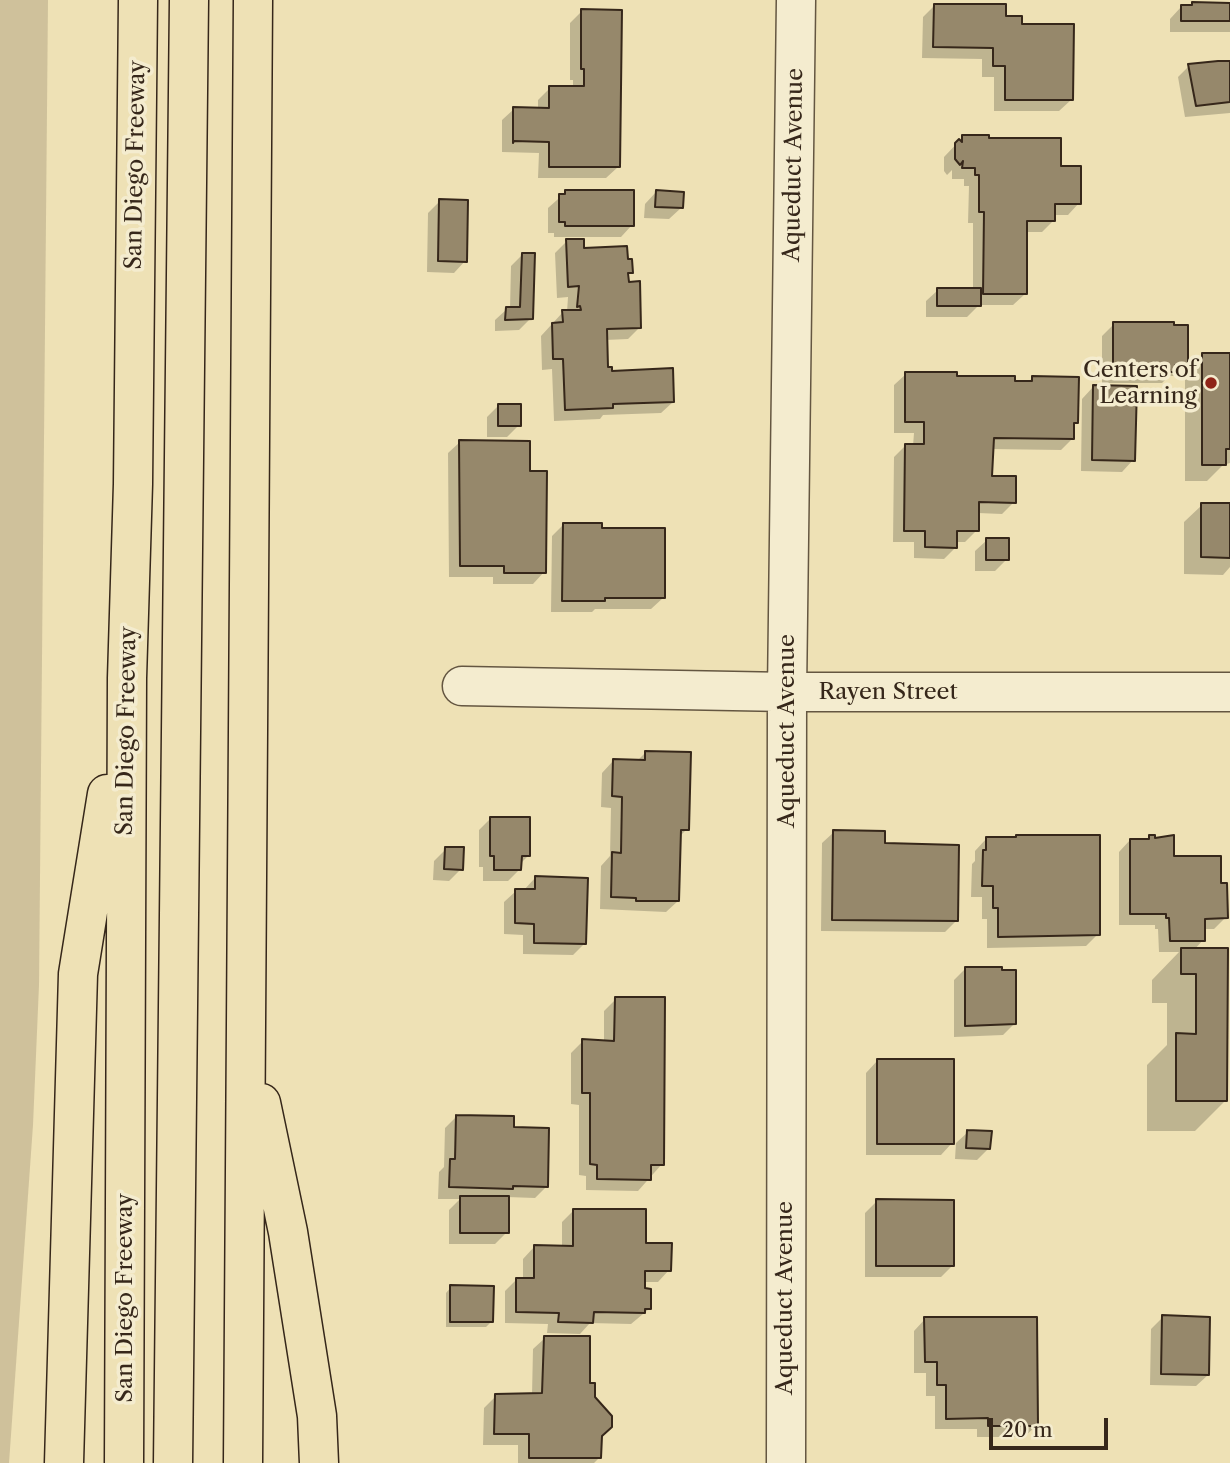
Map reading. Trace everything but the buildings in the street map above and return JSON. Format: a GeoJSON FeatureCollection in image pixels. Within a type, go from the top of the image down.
{"type":"FeatureCollection","features":[{"type":"Feature","properties":{"kind":"highway","name":"San Diego Freeway"},"geometry":{"type":"LineString","coordinates":[[124,1463],[127,678],[133,484],[138,0]]}},
{"type":"Feature","properties":{"kind":"highway"},"geometry":{"type":"LineString","coordinates":[[173,1463],[189,0]]}},
{"type":"Feature","properties":{"kind":"highway"},"geometry":{"type":"LineString","coordinates":[[198,1463],[212,0]]}},
{"type":"Feature","properties":{"kind":"highway"},"geometry":{"type":"LineString","coordinates":[[243,1463],[253,0]]}},
{"type":"Feature","properties":{"kind":"highway"},"geometry":{"type":"LineString","coordinates":[[64,1463],[78,974],[127,678]]}},
{"type":"Feature","properties":{"kind":"highway"},"geometry":{"type":"LineString","coordinates":[[245,1032],[288,1232],[317,1416],[319,1463]]}},
{"type":"Feature","properties":{"kind":"street","name":"Aqueduct Avenue"},"geometry":{"type":"LineString","coordinates":[[786,1463],[787,692],[796,0]]}},
{"type":"Feature","properties":{"kind":"street","name":"Rayen Street"},"geometry":{"type":"LineString","coordinates":[[462,686],[787,692],[1230,692]]}},
{"type":"Feature","properties":{"kind":"shaded area"},"geometry":{"type":"Polygon","coordinates":[[[0,0],[48,0],[39,985],[33,1125],[9,1463],[0,1463],[0,0]]]}},
{"type":"Feature","properties":{"kind":"place","name":"Centers of Learning"},"geometry":{"type":"Point","coordinates":[1211,383]}}]}
